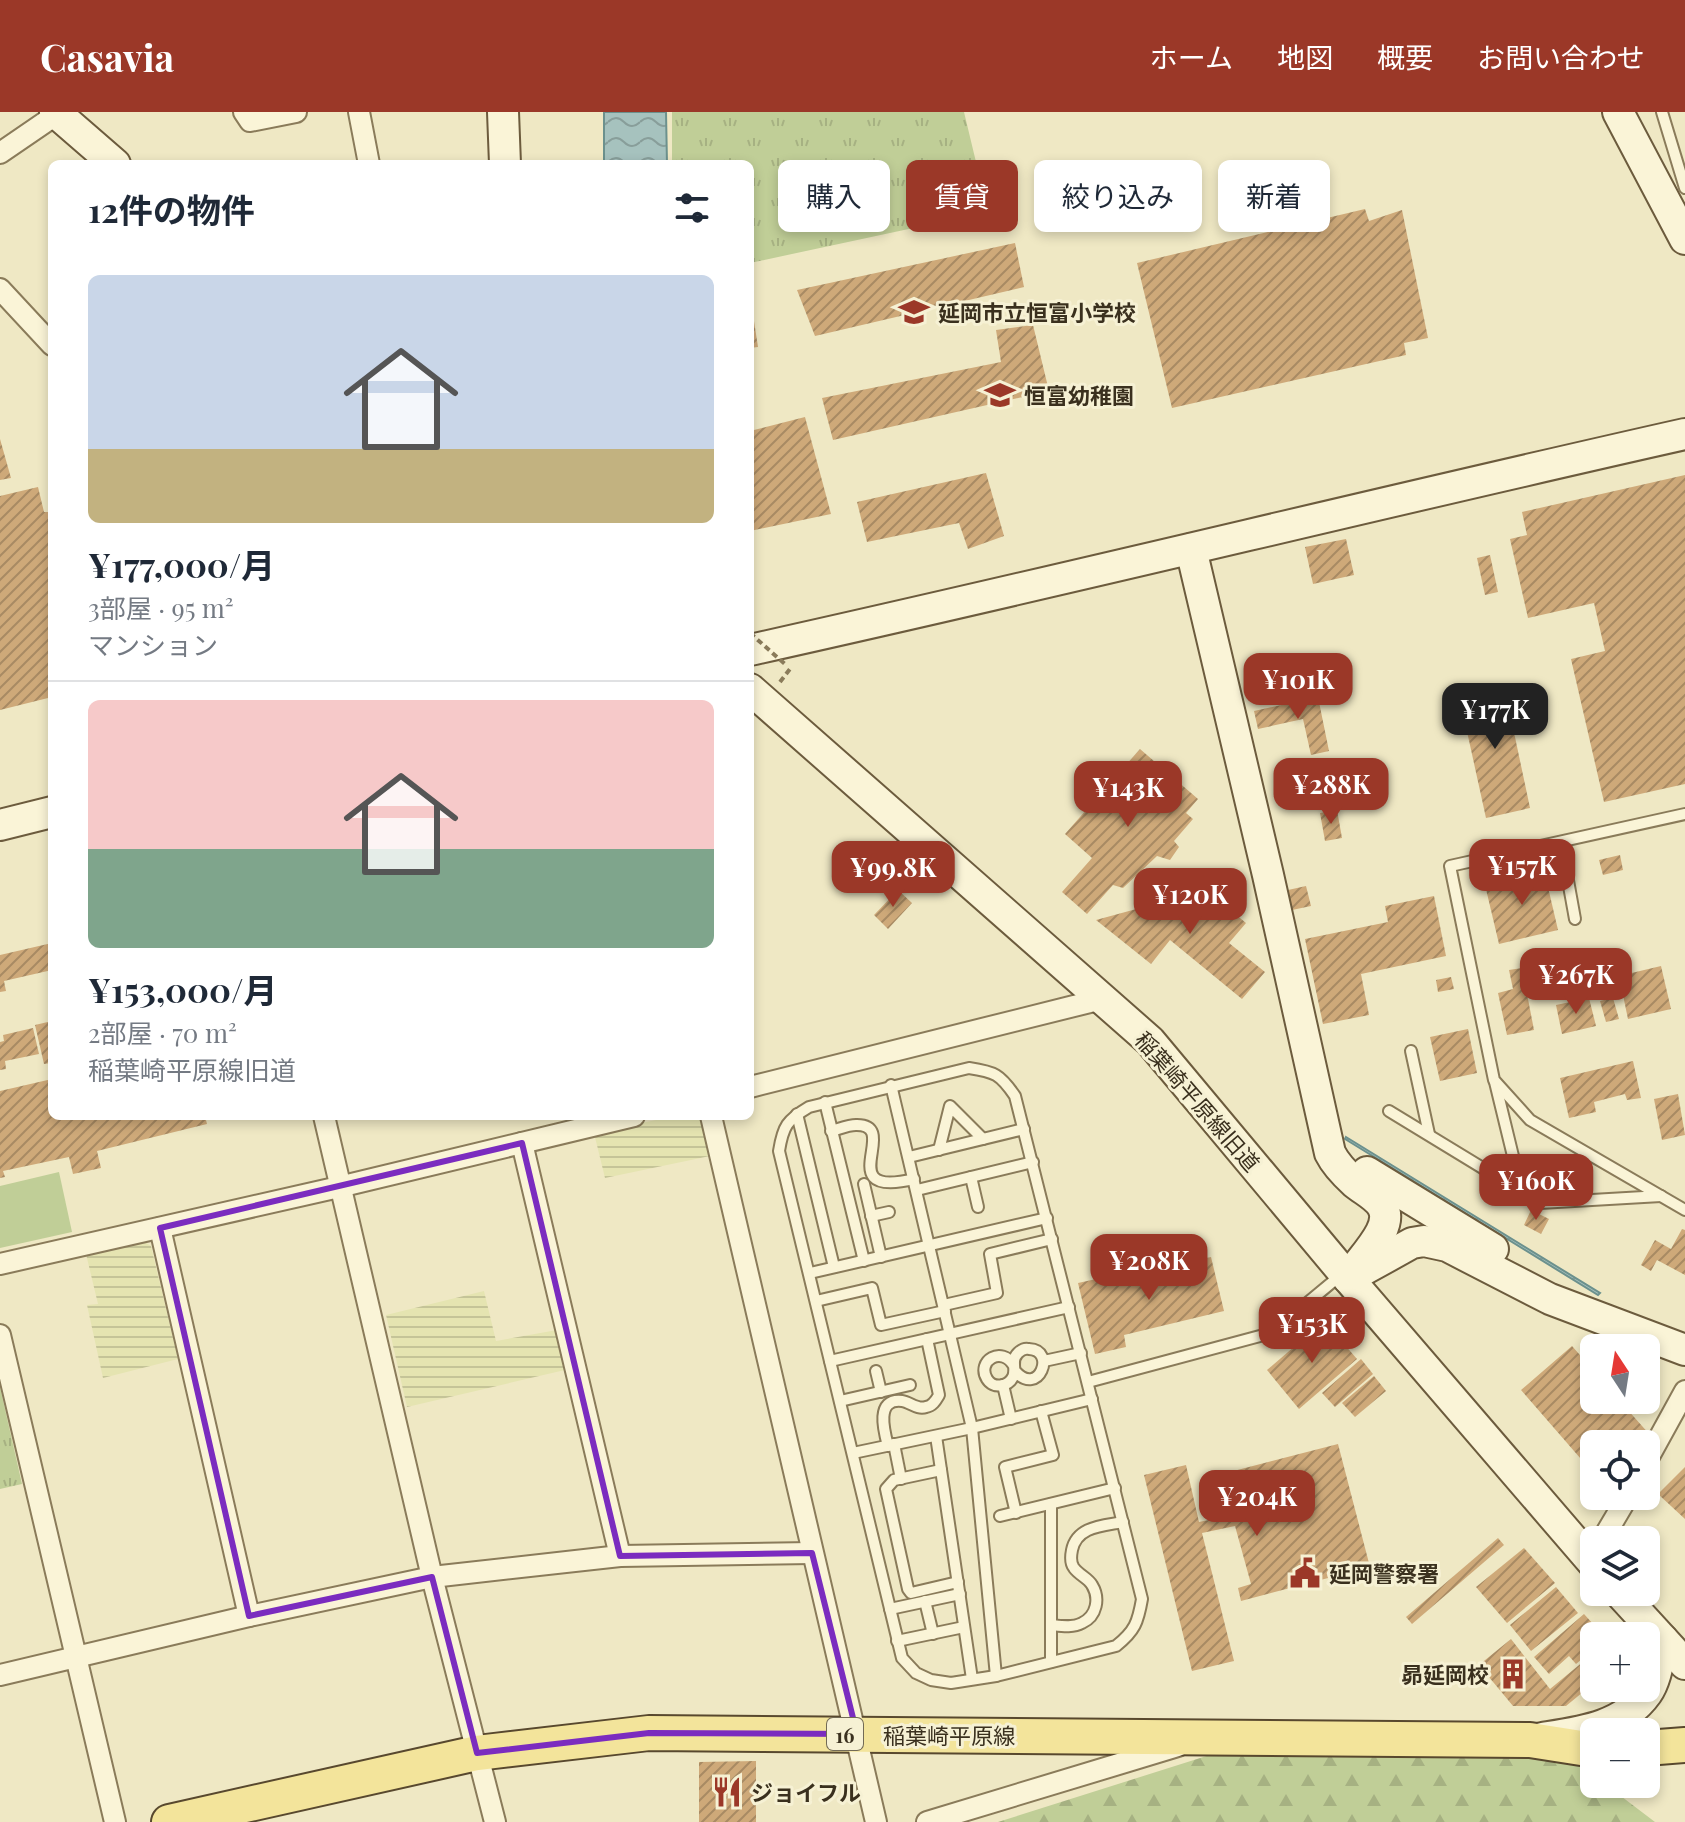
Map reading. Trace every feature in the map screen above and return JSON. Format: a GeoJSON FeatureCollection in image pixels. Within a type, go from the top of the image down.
{"type":"FeatureCollection","features":[{"type":"Feature","properties":{"kind":"main road","name":"稲葉崎平原線"},"geometry":{"type":"LineString","coordinates":[[169,1822],[477,1753],[649,1733],[1530,1740],[1580,1748]]}},
{"type":"Feature","properties":{"kind":"main road"},"geometry":{"type":"LineString","coordinates":[[1660,1747],[1685,1745]]}},
{"type":"Feature","properties":{"kind":"street"},"geometry":{"type":"LineString","coordinates":[[0,153],[57,112],[111,160]]}},
{"type":"Feature","properties":{"kind":"street"},"geometry":{"type":"LineString","coordinates":[[244,112],[250,121],[296,112]]}},
{"type":"Feature","properties":{"kind":"street"},"geometry":{"type":"LineString","coordinates":[[359,112],[368,160]]}},
{"type":"Feature","properties":{"kind":"street"},"geometry":{"type":"LineString","coordinates":[[503,112],[505,160]]}},
{"type":"Feature","properties":{"kind":"street"},"geometry":{"type":"LineString","coordinates":[[1618,112],[1680,212]]}},
{"type":"Feature","properties":{"kind":"street"},"geometry":{"type":"LineString","coordinates":[[0,289],[48,341]]}},
{"type":"Feature","properties":{"kind":"street"},"geometry":{"type":"LineString","coordinates":[[754,649],[1685,434]]}},
{"type":"Feature","properties":{"kind":"street"},"geometry":{"type":"LineString","coordinates":[[1191,549],[1330,1153],[1335,1164],[1381,1204],[1385,1212],[1383,1230]]}},
{"type":"Feature","properties":{"kind":"street","name":"稲葉崎平原線旧道"},"geometry":{"type":"LineString","coordinates":[[754,693],[1150,1041],[1345,1276],[1580,1537]]}},
{"type":"Feature","properties":{"kind":"street"},"geometry":{"type":"LineString","coordinates":[[0,825],[48,813]]}},
{"type":"Feature","properties":{"kind":"street"},"geometry":{"type":"LineString","coordinates":[[754,1086],[1102,999]]}},
{"type":"Feature","properties":{"kind":"street"},"geometry":{"type":"LineString","coordinates":[[325,1120],[432,1577],[495,1822]]}},
{"type":"Feature","properties":{"kind":"street"},"geometry":{"type":"LineString","coordinates":[[0,1264],[617,1120]]}},
{"type":"Feature","properties":{"kind":"street"},"geometry":{"type":"LineString","coordinates":[[712,1120],[876,1822]]}},
{"type":"Feature","properties":{"kind":"street"},"geometry":{"type":"LineString","coordinates":[[522,1143],[620,1556]]}},
{"type":"Feature","properties":{"kind":"street"},"geometry":{"type":"LineString","coordinates":[[1329,1145],[1336,1153],[1596,1316]]}},
{"type":"Feature","properties":{"kind":"street"},"geometry":{"type":"LineString","coordinates":[[1345,1276],[1383,1230],[1426,1217],[1447,1221]]}},
{"type":"Feature","properties":{"kind":"street"},"geometry":{"type":"LineString","coordinates":[[160,1228],[249,1616]]}},
{"type":"Feature","properties":{"kind":"street"},"geometry":{"type":"LineString","coordinates":[[1345,1276],[1412,1243],[1424,1241],[1447,1246],[1550,1299],[1685,1350]]}},
{"type":"Feature","properties":{"kind":"street"},"geometry":{"type":"LineString","coordinates":[[0,1335],[115,1822]]}},
{"type":"Feature","properties":{"kind":"street"},"geometry":{"type":"LineString","coordinates":[[1660,1437],[1685,1391]]}},
{"type":"Feature","properties":{"kind":"street"},"geometry":{"type":"LineString","coordinates":[[0,1675],[249,1616],[432,1577],[620,1556],[812,1553]]}},
{"type":"Feature","properties":{"kind":"street"},"geometry":{"type":"LineString","coordinates":[[1632,1606],[1685,1664]]}},
{"type":"Feature","properties":{"kind":"street"},"geometry":{"type":"LineString","coordinates":[[1530,1740],[1606,1725],[1633,1709],[1648,1691],[1663,1640]]}},
{"type":"Feature","properties":{"kind":"street"},"geometry":{"type":"LineString","coordinates":[[927,1822],[1209,1737]]}},
{"type":"Feature","properties":{"kind":"lane"},"geometry":{"type":"LineString","coordinates":[[1662,112],[1680,212]]}},
{"type":"Feature","properties":{"kind":"lane"},"geometry":{"type":"LineString","coordinates":[[1521,1189],[1494,1080],[1450,866],[1685,814]]}},
{"type":"Feature","properties":{"kind":"lane"},"geometry":{"type":"LineString","coordinates":[[1561,842],[1575,919]]}},
{"type":"Feature","properties":{"kind":"lane"},"geometry":{"type":"LineString","coordinates":[[1411,1051],[1429,1134]]}},
{"type":"Feature","properties":{"kind":"lane"},"geometry":{"type":"LineString","coordinates":[[969,1068],[992,1072],[1006,1083],[1015,1096],[1142,1599],[1138,1621],[1129,1635],[1116,1646],[996,1676],[951,1683],[931,1680],[916,1673],[902,1658],[779,1151],[782,1131],[792,1117],[825,1102],[969,1068]]}},
{"type":"Feature","properties":{"kind":"lane"},"geometry":{"type":"LineString","coordinates":[[1494,1080],[1530,1120],[1685,1210]]}},
{"type":"Feature","properties":{"kind":"lane"},"geometry":{"type":"LineString","coordinates":[[891,1085],[972,1428],[996,1676]]}},
{"type":"Feature","properties":{"kind":"lane"},"geometry":{"type":"LineString","coordinates":[[825,1102],[864,1261]]}},
{"type":"Feature","properties":{"kind":"lane"},"geometry":{"type":"LineString","coordinates":[[939,1150],[950,1106],[983,1139]]}},
{"type":"Feature","properties":{"kind":"lane"},"geometry":{"type":"LineString","coordinates":[[1389,1111],[1540,1203],[1661,1196]]}},
{"type":"Feature","properties":{"kind":"lane"},"geometry":{"type":"LineString","coordinates":[[797,1114],[834,1267]]}},
{"type":"Feature","properties":{"kind":"lane"},"geometry":{"type":"LineString","coordinates":[[831,1131],[856,1125],[865,1126],[871,1131],[874,1139],[870,1163],[873,1176],[886,1184],[971,1177],[1033,1162]]}},
{"type":"Feature","properties":{"kind":"lane"},"geometry":{"type":"LineString","coordinates":[[909,1157],[1024,1129]]}},
{"type":"Feature","properties":{"kind":"lane"},"geometry":{"type":"LineString","coordinates":[[971,1177],[978,1207]]}},
{"type":"Feature","properties":{"kind":"lane"},"geometry":{"type":"LineString","coordinates":[[864,1184],[881,1257]]}},
{"type":"Feature","properties":{"kind":"lane"},"geometry":{"type":"LineString","coordinates":[[871,1216],[889,1212]]}},
{"type":"Feature","properties":{"kind":"lane"},"geometry":{"type":"LineString","coordinates":[[810,1273],[1047,1218]]}},
{"type":"Feature","properties":{"kind":"lane"},"geometry":{"type":"LineString","coordinates":[[816,1301],[872,1288],[881,1325],[997,1293],[990,1254],[1052,1239]]}},
{"type":"Feature","properties":{"kind":"lane"},"geometry":{"type":"LineString","coordinates":[[1088,1382],[1271,1333],[1345,1276]]}},
{"type":"Feature","properties":{"kind":"lane"},"geometry":{"type":"LineString","coordinates":[[830,1361],[1069,1307]]}},
{"type":"Feature","properties":{"kind":"lane"},"geometry":{"type":"LineString","coordinates":[[901,1479],[882,1420],[887,1406],[896,1401],[928,1407],[939,1395],[927,1339]]}},
{"type":"Feature","properties":{"kind":"lane"},"geometry":{"type":"LineString","coordinates":[[1014,1368],[1008,1358],[993,1357],[986,1365],[985,1374],[994,1385],[1003,1385],[1012,1380],[1014,1368],[1013,1361],[1019,1352],[1028,1348],[1038,1352],[1044,1361],[1040,1374],[1031,1379],[1022,1378],[1014,1368]]}},
{"type":"Feature","properties":{"kind":"lane"},"geometry":{"type":"LineString","coordinates":[[1044,1361],[1081,1353]]}},
{"type":"Feature","properties":{"kind":"lane"},"geometry":{"type":"LineString","coordinates":[[876,1371],[881,1392]]}},
{"type":"Feature","properties":{"kind":"lane"},"geometry":{"type":"LineString","coordinates":[[840,1401],[910,1385]]}},
{"type":"Feature","properties":{"kind":"lane"},"geometry":{"type":"LineString","coordinates":[[1003,1385],[1011,1419]]}},
{"type":"Feature","properties":{"kind":"lane"},"geometry":{"type":"LineString","coordinates":[[853,1453],[1092,1399]]}},
{"type":"Feature","properties":{"kind":"lane"},"geometry":{"type":"LineString","coordinates":[[1016,1513],[1005,1467],[1053,1455],[1041,1411]]}},
{"type":"Feature","properties":{"kind":"lane"},"geometry":{"type":"LineString","coordinates":[[936,1436],[972,1679]]}},
{"type":"Feature","properties":{"kind":"lane"},"geometry":{"type":"LineString","coordinates":[[941,1470],[894,1480],[886,1489],[908,1589],[911,1593],[959,1588]]}},
{"type":"Feature","properties":{"kind":"lane"},"geometry":{"type":"LineString","coordinates":[[1000,1516],[1115,1488]]}},
{"type":"Feature","properties":{"kind":"lane"},"geometry":{"type":"LineString","coordinates":[[1051,1504],[1051,1662]]}},
{"type":"Feature","properties":{"kind":"lane"},"geometry":{"type":"LineString","coordinates":[[1051,1625],[1073,1626],[1083,1623],[1095,1612],[1097,1601],[1091,1582],[1073,1568],[1072,1547],[1076,1539],[1084,1530],[1123,1522]]}},
{"type":"Feature","properties":{"kind":"lane"},"geometry":{"type":"LineString","coordinates":[[890,1609],[925,1601],[959,1588]]}},
{"type":"Feature","properties":{"kind":"lane"},"geometry":{"type":"LineString","coordinates":[[925,1601],[933,1634]]}},
{"type":"Feature","properties":{"kind":"lane"},"geometry":{"type":"LineString","coordinates":[[897,1641],[964,1627]]}},
{"type":"Feature","properties":{"kind":"path"},"geometry":{"type":"LineString","coordinates":[[754,637],[786,665]]}},
{"type":"Feature","properties":{"kind":"highlighted area"},"geometry":{"type":"Polygon","coordinates":[[[522,1143],[620,1556],[812,1553],[857,1734],[649,1733],[477,1753],[432,1577],[249,1616],[160,1228],[522,1143]]]}},
{"type":"Feature","properties":{"kind":"green space"},"geometry":{"type":"Polygon","coordinates":[[[672,112],[964,112],[976,160],[906,160],[906,230],[754,262],[754,160],[672,160],[672,112]]]}},
{"type":"Feature","properties":{"kind":"green space"},"geometry":{"type":"Polygon","coordinates":[[[656,1120],[703,1120],[710,1156],[605,1178],[594,1133],[656,1120]]]}},
{"type":"Feature","properties":{"kind":"green space"},"geometry":{"type":"Polygon","coordinates":[[[59,1172],[72,1232],[0,1248],[0,1186],[59,1172]]]}},
{"type":"Feature","properties":{"kind":"green space"},"geometry":{"type":"Polygon","coordinates":[[[143,1241],[151,1246],[178,1359],[103,1378],[87,1305],[98,1304],[86,1254],[143,1241]]]}},
{"type":"Feature","properties":{"kind":"green space"},"geometry":{"type":"Polygon","coordinates":[[[484,1291],[496,1341],[557,1330],[565,1370],[407,1407],[386,1315],[484,1291]]]}},
{"type":"Feature","properties":{"kind":"green space"},"geometry":{"type":"Polygon","coordinates":[[[0,1387],[22,1484],[0,1489],[0,1387]]]}},
{"type":"Feature","properties":{"kind":"green space"},"geometry":{"type":"Polygon","coordinates":[[[1216,1753],[1573,1759],[1580,1764],[1580,1798],[1623,1798],[1655,1822],[998,1822],[1216,1753]]]}},
{"type":"Feature","properties":{"kind":"water"},"geometry":{"type":"Polygon","coordinates":[[[604,112],[666,112],[667,160],[604,160],[604,112]]]}},
{"type":"Feature","properties":{"kind":"water"},"geometry":{"type":"Polygon","coordinates":[[[1346,1137],[1600,1293],[1598,1295],[1346,1137]]]}},
{"type":"Feature","properties":{"kind":"building"},"geometry":{"type":"Polygon","coordinates":[[[1365,209],[1369,221],[1402,210],[1428,338],[1404,343],[1406,355],[1172,408],[1137,263],[1268,232],[1330,232],[1330,217],[1365,209]]]}},
{"type":"Feature","properties":{"kind":"building"},"geometry":{"type":"Polygon","coordinates":[[[1015,243],[1024,287],[815,336],[797,290],[1015,243]]]}},
{"type":"Feature","properties":{"kind":"building"},"geometry":{"type":"Polygon","coordinates":[[[754,321],[758,347],[754,348],[754,321]]]}},
{"type":"Feature","properties":{"kind":"building"},"geometry":{"type":"Polygon","coordinates":[[[1033,325],[1049,391],[833,440],[822,398],[1001,362],[996,330],[1033,325]]]}},
{"type":"Feature","properties":{"kind":"building"},"geometry":{"type":"Polygon","coordinates":[[[805,417],[831,514],[754,530],[754,430],[805,417]]]}},
{"type":"Feature","properties":{"kind":"building"},"geometry":{"type":"Polygon","coordinates":[[[0,439],[11,478],[0,480],[0,439]]]}},
{"type":"Feature","properties":{"kind":"building"},"geometry":{"type":"Polygon","coordinates":[[[986,473],[1004,536],[968,549],[959,523],[867,542],[857,502],[986,473]]]}},
{"type":"Feature","properties":{"kind":"building"},"geometry":{"type":"Polygon","coordinates":[[[1685,475],[1685,784],[1604,802],[1571,659],[1605,651],[1594,603],[1528,618],[1510,539],[1527,535],[1522,512],[1685,475]]]}},
{"type":"Feature","properties":{"kind":"building"},"geometry":{"type":"Polygon","coordinates":[[[38,487],[44,512],[48,512],[48,698],[0,710],[0,496],[38,487]]]}},
{"type":"Feature","properties":{"kind":"building"},"geometry":{"type":"Polygon","coordinates":[[[1346,539],[1354,575],[1313,584],[1305,547],[1346,539]]]}},
{"type":"Feature","properties":{"kind":"building"},"geometry":{"type":"Polygon","coordinates":[[[1490,555],[1498,592],[1485,595],[1477,558],[1490,555]]]}},
{"type":"Feature","properties":{"kind":"building"},"geometry":{"type":"Polygon","coordinates":[[[1504,685],[1530,808],[1486,818],[1459,695],[1504,685]]]}},
{"type":"Feature","properties":{"kind":"building"},"geometry":{"type":"Polygon","coordinates":[[[1318,697],[1329,751],[1311,755],[1303,719],[1258,729],[1254,711],[1318,697]]]}},
{"type":"Feature","properties":{"kind":"building"},"geometry":{"type":"Polygon","coordinates":[[[1140,749],[1198,799],[1186,813],[1193,819],[1174,841],[1179,847],[1170,860],[1157,856],[1123,888],[1113,885],[1087,914],[1062,892],[1092,858],[1065,834],[1140,749]]]}},
{"type":"Feature","properties":{"kind":"building"},"geometry":{"type":"Polygon","coordinates":[[[1296,774],[1299,787],[1281,790],[1278,777],[1296,774]]]}},
{"type":"Feature","properties":{"kind":"building"},"geometry":{"type":"Polygon","coordinates":[[[1337,810],[1342,838],[1325,841],[1320,813],[1337,810]]]}},
{"type":"Feature","properties":{"kind":"building"},"geometry":{"type":"Polygon","coordinates":[[[1620,855],[1623,870],[1603,875],[1599,860],[1620,855]]]}},
{"type":"Feature","properties":{"kind":"building"},"geometry":{"type":"Polygon","coordinates":[[[1544,870],[1558,930],[1499,944],[1485,885],[1544,870]]]}},
{"type":"Feature","properties":{"kind":"building"},"geometry":{"type":"Polygon","coordinates":[[[1306,886],[1311,906],[1292,910],[1288,890],[1306,886]]]}},
{"type":"Feature","properties":{"kind":"building"},"geometry":{"type":"Polygon","coordinates":[[[898,890],[912,903],[888,929],[874,915],[898,890]]]}},
{"type":"Feature","properties":{"kind":"building"},"geometry":{"type":"Polygon","coordinates":[[[1206,890],[1246,923],[1229,943],[1265,972],[1242,999],[1170,940],[1151,964],[1096,920],[1206,890]]]}},
{"type":"Feature","properties":{"kind":"building"},"geometry":{"type":"Polygon","coordinates":[[[1434,896],[1446,956],[1361,974],[1369,1015],[1323,1024],[1305,939],[1388,922],[1385,906],[1434,896]]]}},
{"type":"Feature","properties":{"kind":"building"},"geometry":{"type":"Polygon","coordinates":[[[48,944],[48,971],[4,981],[6,991],[0,992],[0,955],[48,944]]]}},
{"type":"Feature","properties":{"kind":"building"},"geometry":{"type":"Polygon","coordinates":[[[1661,966],[1671,1009],[1628,1019],[1619,976],[1661,966]]]}},
{"type":"Feature","properties":{"kind":"building"},"geometry":{"type":"Polygon","coordinates":[[[1522,968],[1534,1030],[1507,1035],[1498,993],[1513,989],[1509,970],[1522,968]]]}},
{"type":"Feature","properties":{"kind":"building"},"geometry":{"type":"Polygon","coordinates":[[[1451,977],[1454,989],[1438,992],[1436,980],[1451,977]]]}},
{"type":"Feature","properties":{"kind":"building"},"geometry":{"type":"Polygon","coordinates":[[[1589,998],[1596,1026],[1562,1034],[1556,1005],[1589,998]]]}},
{"type":"Feature","properties":{"kind":"building"},"geometry":{"type":"Polygon","coordinates":[[[1613,998],[1619,1019],[1606,1022],[1600,1001],[1613,998]]]}},
{"type":"Feature","properties":{"kind":"building"},"geometry":{"type":"Polygon","coordinates":[[[48,1022],[48,1063],[44,1064],[35,1025],[48,1022]]]}},
{"type":"Feature","properties":{"kind":"building"},"geometry":{"type":"Polygon","coordinates":[[[33,1028],[39,1054],[5,1061],[6,1069],[0,1070],[3,1035],[33,1028]]]}},
{"type":"Feature","properties":{"kind":"building"},"geometry":{"type":"Polygon","coordinates":[[[1468,1029],[1477,1073],[1440,1081],[1430,1037],[1468,1029]]]}},
{"type":"Feature","properties":{"kind":"building"},"geometry":{"type":"Polygon","coordinates":[[[1633,1061],[1641,1098],[1627,1100],[1625,1094],[1594,1102],[1596,1112],[1569,1118],[1560,1078],[1633,1061]]]}},
{"type":"Feature","properties":{"kind":"building"},"geometry":{"type":"Polygon","coordinates":[[[48,1080],[48,1120],[206,1120],[207,1124],[97,1151],[101,1168],[73,1174],[69,1157],[3,1171],[5,1177],[0,1178],[0,1091],[48,1080]]]}},
{"type":"Feature","properties":{"kind":"building"},"geometry":{"type":"Polygon","coordinates":[[[1678,1094],[1685,1135],[1662,1140],[1654,1099],[1678,1094]]]}},
{"type":"Feature","properties":{"kind":"building"},"geometry":{"type":"Polygon","coordinates":[[[1531,1210],[1549,1219],[1541,1234],[1524,1225],[1531,1210]]]}},
{"type":"Feature","properties":{"kind":"building"},"geometry":{"type":"Polygon","coordinates":[[[1682,1229],[1685,1230],[1685,1275],[1657,1260],[1651,1271],[1641,1265],[1655,1240],[1671,1249],[1682,1229]]]}},
{"type":"Feature","properties":{"kind":"building"},"geometry":{"type":"Polygon","coordinates":[[[1211,1257],[1224,1311],[1124,1335],[1126,1347],[1095,1354],[1078,1283],[1110,1276],[1112,1285],[1151,1276],[1150,1270],[1211,1257]]]}},
{"type":"Feature","properties":{"kind":"building"},"geometry":{"type":"Polygon","coordinates":[[[1324,1321],[1357,1359],[1299,1409],[1267,1370],[1324,1321]]]}},
{"type":"Feature","properties":{"kind":"building"},"geometry":{"type":"Polygon","coordinates":[[[1572,1346],[1580,1355],[1580,1414],[1631,1414],[1646,1430],[1580,1430],[1580,1458],[1521,1390],[1572,1346]]]}},
{"type":"Feature","properties":{"kind":"building"},"geometry":{"type":"Polygon","coordinates":[[[1361,1359],[1373,1374],[1335,1407],[1322,1393],[1361,1359]]]}},
{"type":"Feature","properties":{"kind":"building"},"geometry":{"type":"Polygon","coordinates":[[[1374,1376],[1386,1391],[1355,1417],[1342,1403],[1374,1376]]]}},
{"type":"Feature","properties":{"kind":"building"},"geometry":{"type":"Polygon","coordinates":[[[1338,1444],[1370,1567],[1241,1601],[1238,1588],[1251,1584],[1235,1526],[1202,1533],[1234,1661],[1192,1671],[1144,1475],[1186,1465],[1199,1522],[1233,1515],[1222,1474],[1338,1444]]]}},
{"type":"Feature","properties":{"kind":"building"},"geometry":{"type":"Polygon","coordinates":[[[1685,1467],[1685,1519],[1660,1496],[1660,1492],[1685,1467]]]}},
{"type":"Feature","properties":{"kind":"building"},"geometry":{"type":"Polygon","coordinates":[[[1498,1538],[1504,1545],[1412,1624],[1406,1617],[1498,1538]]]}},
{"type":"Feature","properties":{"kind":"building"},"geometry":{"type":"Polygon","coordinates":[[[1524,1548],[1555,1583],[1507,1623],[1476,1587],[1524,1548]]]}},
{"type":"Feature","properties":{"kind":"building"},"geometry":{"type":"Polygon","coordinates":[[[1556,1587],[1578,1613],[1531,1651],[1510,1625],[1556,1587]]]}},
{"type":"Feature","properties":{"kind":"building"},"geometry":{"type":"Polygon","coordinates":[[[1584,1614],[1591,1622],[1580,1622],[1580,1661],[1576,1664],[1569,1656],[1549,1674],[1534,1657],[1584,1614]]]}},
{"type":"Feature","properties":{"kind":"building","name":"昴延岡校"},"geometry":{"type":"Polygon","coordinates":[[[1511,1639],[1550,1689],[1580,1664],[1580,1694],[1566,1706],[1513,1706],[1479,1665],[1511,1639]]]}},
{"type":"Feature","properties":{"kind":"building","name":"ジョイフル"},"geometry":{"type":"Polygon","coordinates":[[[756,1761],[756,1822],[699,1822],[699,1762],[756,1761]]]}},
{"type":"Feature","properties":{"kind":"place","name":"延岡市立恒富小学校"},"geometry":{"type":"Point","coordinates":[914,312]}},
{"type":"Feature","properties":{"kind":"place","name":"恒富幼稚園"},"geometry":{"type":"Point","coordinates":[1000,395]}},
{"type":"Feature","properties":{"kind":"place","name":"延岡警察署"},"geometry":{"type":"Point","coordinates":[1305,1573]}},
{"type":"Feature","properties":{"kind":"place","name":"昴延岡校"},"geometry":{"type":"Point","coordinates":[1513,1674]}},
{"type":"Feature","properties":{"kind":"place","name":"ジョイフル"},"geometry":{"type":"Point","coordinates":[727,1792]}}]}
